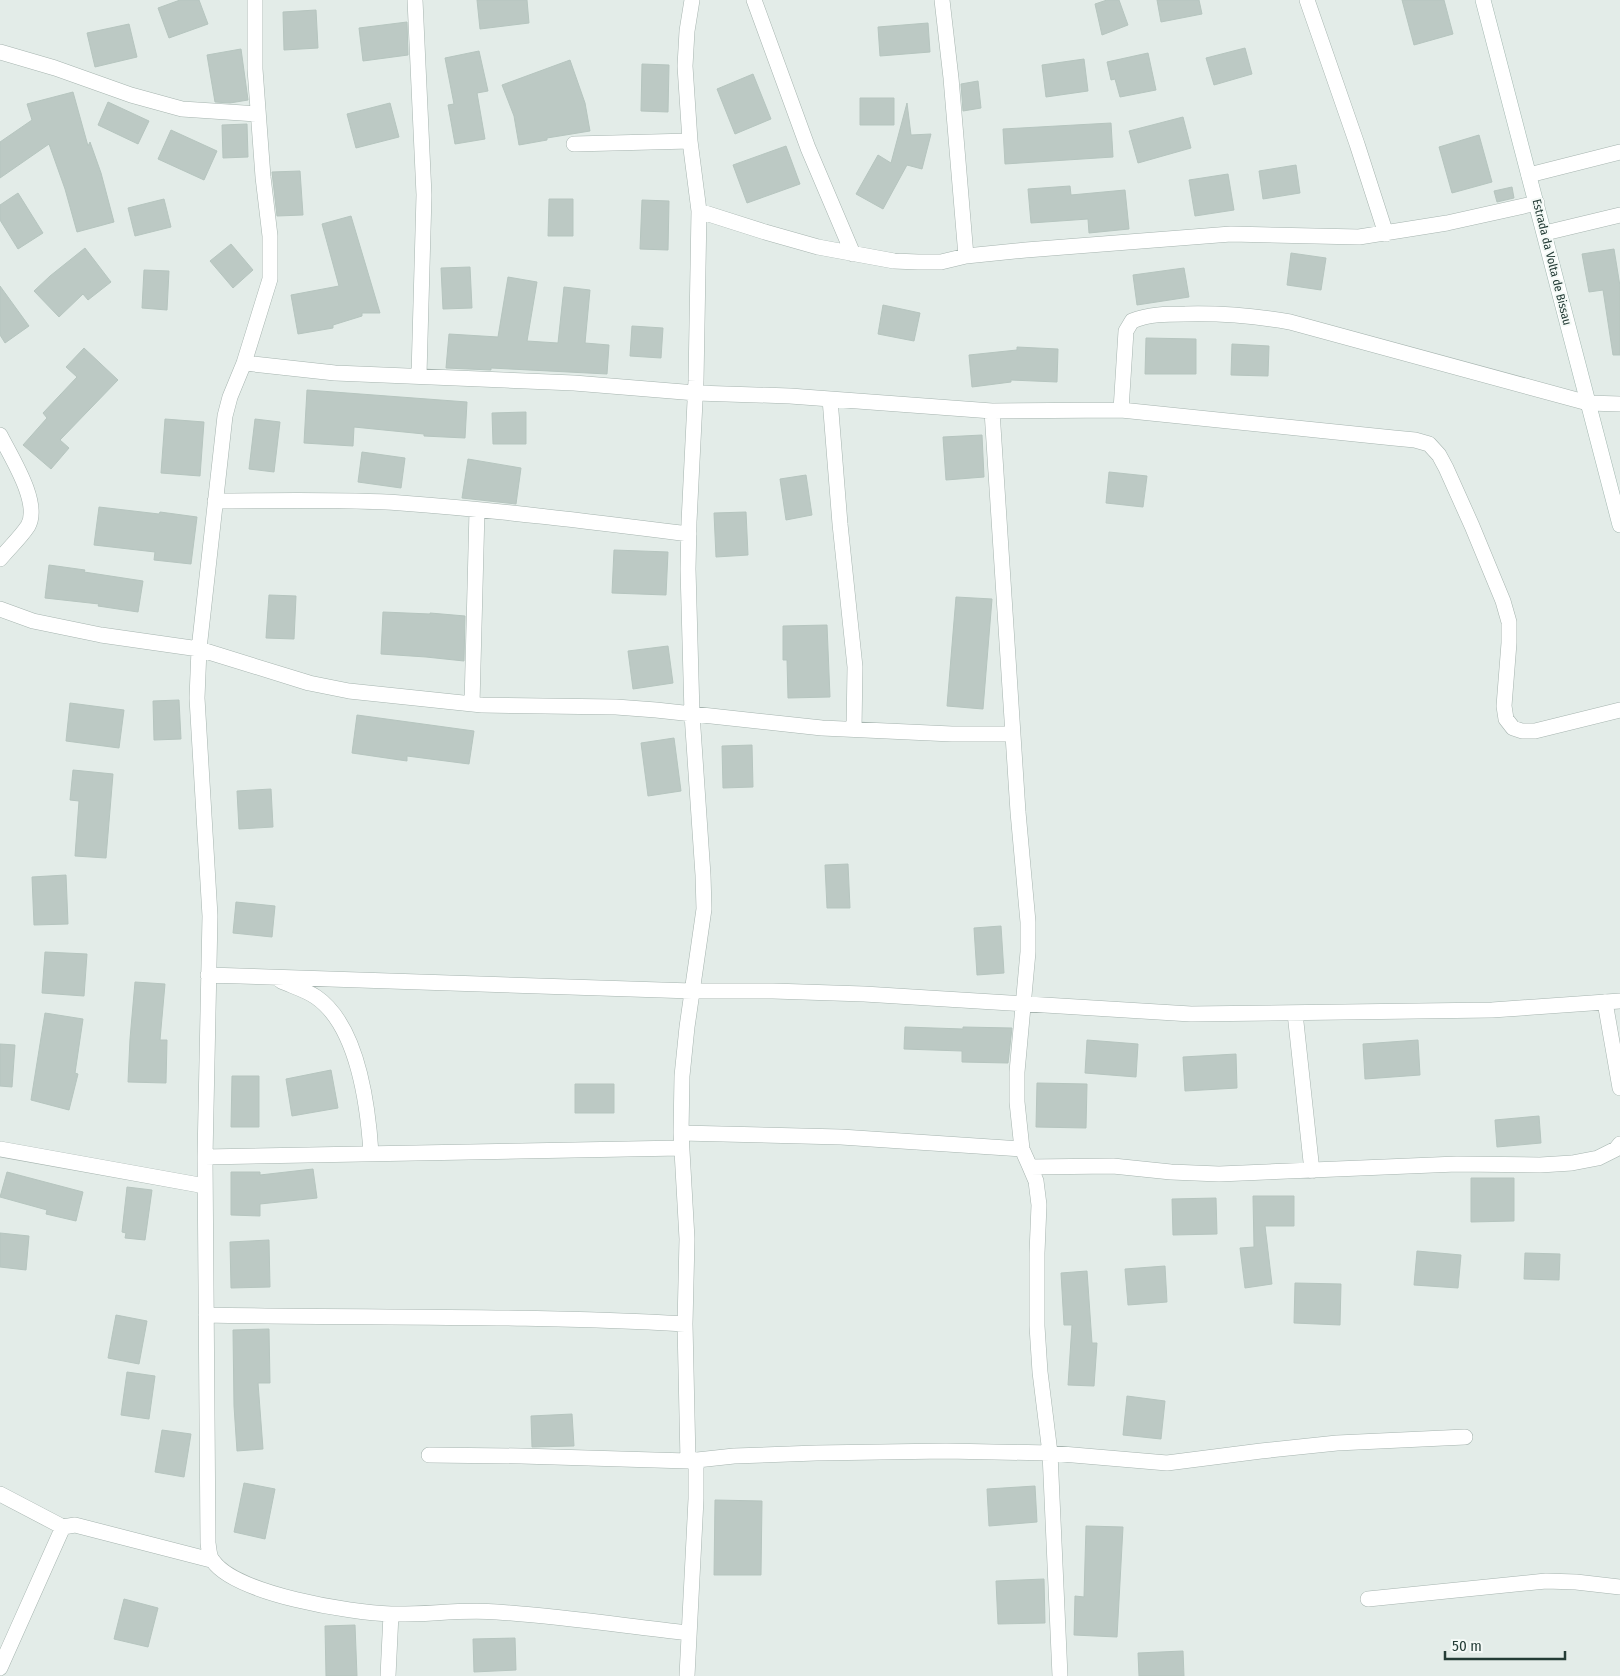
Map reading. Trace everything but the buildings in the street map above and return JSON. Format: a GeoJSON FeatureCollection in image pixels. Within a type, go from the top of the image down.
{"type":"FeatureCollection","features":[{"type":"Feature","properties":{"kind":"street"},"geometry":{"type":"LineString","coordinates":[[211,1560],[208,1543],[205,1186],[210,916],[199,737],[199,649],[225,416],[230,397],[244,363],[270,279],[270,236],[255,69],[255,0]]}},
{"type":"Feature","properties":{"kind":"street"},"geometry":{"type":"LineString","coordinates":[[415,0],[424,195],[419,375]]}},
{"type":"Feature","properties":{"kind":"street"},"geometry":{"type":"LineString","coordinates":[[687,1676],[696,1499],[692,1460],[685,1324],[688,1239],[681,1140],[682,1076],[704,910],[703,866],[692,714],[688,534],[696,393],[699,211],[690,141],[685,66],[687,31],[692,0]]}},
{"type":"Feature","properties":{"kind":"street"},"geometry":{"type":"LineString","coordinates":[[754,0],[808,148],[853,254]]}},
{"type":"Feature","properties":{"kind":"street"},"geometry":{"type":"LineString","coordinates":[[942,0],[951,78],[966,256]]}},
{"type":"Feature","properties":{"kind":"street"},"geometry":{"type":"LineString","coordinates":[[1307,0],[1386,234]]}},
{"type":"Feature","properties":{"kind":"street","name":"Estrada da Volta de Bissau"},"geometry":{"type":"LineString","coordinates":[[1483,0],[1620,525]]}},
{"type":"Feature","properties":{"kind":"street"},"geometry":{"type":"LineString","coordinates":[[0,52],[55,68],[131,95],[182,109],[258,114]]}},
{"type":"Feature","properties":{"kind":"street"},"geometry":{"type":"LineString","coordinates":[[574,144],[690,141]]}},
{"type":"Feature","properties":{"kind":"street"},"geometry":{"type":"LineString","coordinates":[[1530,175],[1620,152]]}},
{"type":"Feature","properties":{"kind":"street"},"geometry":{"type":"LineString","coordinates":[[699,211],[818,247],[894,261],[941,262],[966,256],[1026,250],[1231,234],[1336,238],[1359,237],[1447,223],[1537,203]]}},
{"type":"Feature","properties":{"kind":"street"},"geometry":{"type":"LineString","coordinates":[[1545,233],[1620,215]]}},
{"type":"Feature","properties":{"kind":"street"},"geometry":{"type":"LineString","coordinates":[[1121,410],[1126,331],[1132,321],[1144,316],[1164,314],[1220,314],[1261,317],[1290,322],[1588,403],[1620,404]]}},
{"type":"Feature","properties":{"kind":"street"},"geometry":{"type":"LineString","coordinates":[[244,363],[335,373],[419,375],[574,383],[696,393],[830,399],[992,411],[1121,410],[1415,440],[1429,444],[1440,455],[1503,601],[1509,622],[1504,706],[1506,719],[1513,728],[1522,732],[1535,731],[1620,710]]}},
{"type":"Feature","properties":{"kind":"street"},"geometry":{"type":"LineString","coordinates":[[830,399],[855,667],[854,729]]}},
{"type":"Feature","properties":{"kind":"street"},"geometry":{"type":"LineString","coordinates":[[992,411],[1013,734],[1028,922],[1028,952],[1017,1072],[1017,1102],[1022,1149],[1036,1182],[1039,1205],[1036,1253],[1040,1372],[1050,1453],[1060,1676]]}},
{"type":"Feature","properties":{"kind":"street"},"geometry":{"type":"LineString","coordinates":[[0,435],[30,496],[31,514],[28,525],[0,559]]}},
{"type":"Feature","properties":{"kind":"street"},"geometry":{"type":"LineString","coordinates":[[215,501],[379,502],[477,510],[688,534]]}},
{"type":"Feature","properties":{"kind":"street"},"geometry":{"type":"LineString","coordinates":[[472,704],[477,510]]}},
{"type":"Feature","properties":{"kind":"street"},"geometry":{"type":"LineString","coordinates":[[0,609],[33,621],[101,635],[199,649],[309,683],[349,691],[472,704],[616,707],[799,726],[952,734],[1013,734]]}},
{"type":"Feature","properties":{"kind":"street"},"geometry":{"type":"LineString","coordinates":[[208,975],[692,991],[855,994],[1191,1014],[1492,1010],[1612,1002],[1620,1088]]}},
{"type":"Feature","properties":{"kind":"street"},"geometry":{"type":"LineString","coordinates":[[272,977],[315,996],[330,1010],[344,1028],[355,1056],[369,1123],[372,1153]]}},
{"type":"Feature","properties":{"kind":"street"},"geometry":{"type":"LineString","coordinates":[[1295,1013],[1312,1171]]}},
{"type":"Feature","properties":{"kind":"street"},"geometry":{"type":"LineString","coordinates":[[205,1157],[372,1153],[681,1140],[841,1137],[1022,1149]]}},
{"type":"Feature","properties":{"kind":"street"},"geometry":{"type":"LineString","coordinates":[[1030,1167],[1113,1166],[1171,1172],[1220,1174],[1457,1164],[1540,1165],[1572,1163],[1598,1158],[1616,1149],[1620,1144]]}},
{"type":"Feature","properties":{"kind":"street"},"geometry":{"type":"LineString","coordinates":[[0,1149],[205,1186]]}},
{"type":"Feature","properties":{"kind":"street"},"geometry":{"type":"LineString","coordinates":[[206,1315],[340,1318],[507,1318],[685,1324]]}},
{"type":"Feature","properties":{"kind":"street"},"geometry":{"type":"LineString","coordinates":[[429,1456],[692,1460],[734,1456],[816,1453],[946,1451],[1050,1453],[1167,1463],[1337,1443],[1465,1437]]}},
{"type":"Feature","properties":{"kind":"street"},"geometry":{"type":"LineString","coordinates":[[0,1494],[63,1527],[75,1525],[211,1560],[221,1570],[235,1579],[257,1588],[302,1602],[341,1610],[390,1614],[461,1610],[494,1611],[554,1616],[689,1634]]}},
{"type":"Feature","properties":{"kind":"street"},"geometry":{"type":"LineString","coordinates":[[0,1668],[63,1527]]}},
{"type":"Feature","properties":{"kind":"street"},"geometry":{"type":"LineString","coordinates":[[1368,1599],[1546,1581],[1620,1587]]}},
{"type":"Feature","properties":{"kind":"street"},"geometry":{"type":"LineString","coordinates":[[388,1676],[390,1614]]}}]}
